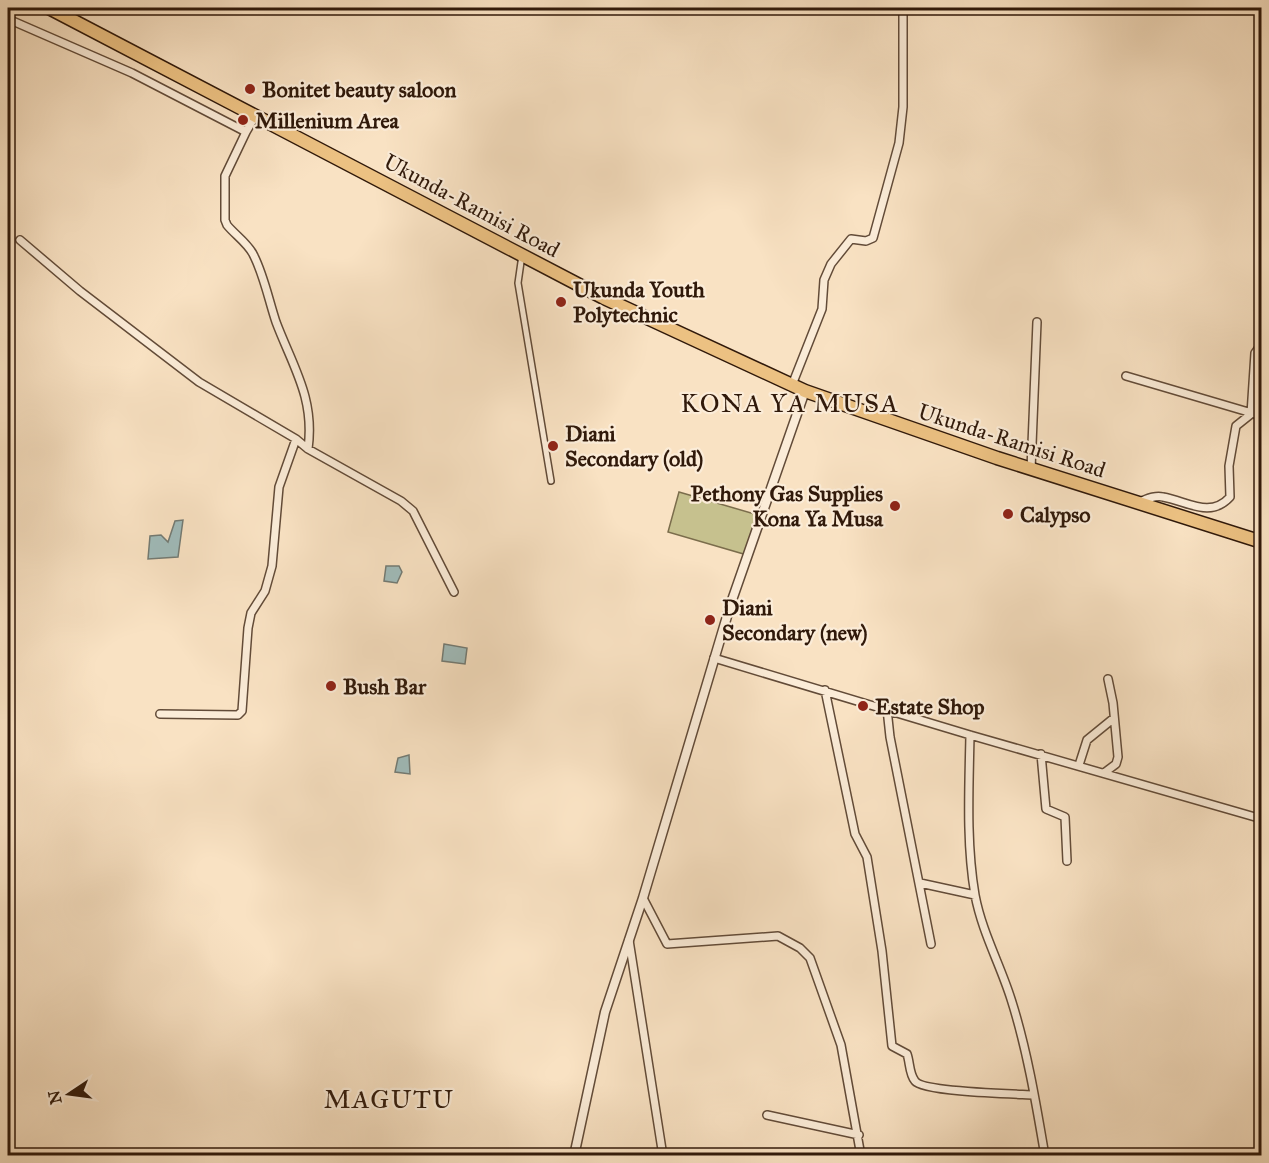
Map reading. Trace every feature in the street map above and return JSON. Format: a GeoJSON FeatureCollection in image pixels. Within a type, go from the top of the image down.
{"type":"FeatureCollection","features":[{"type":"Feature","properties":{"kind":"highway","name":"Ukunda-Ramisi Road"},"geometry":{"type":"LineString","coordinates":[[49,8],[660,327],[805,391],[902,427],[1262,542]]}},
{"type":"Feature","properties":{"kind":"street"},"geometry":{"type":"LineString","coordinates":[[792,385],[815,331],[822,309],[824,280],[831,264],[850,239],[866,241],[873,238],[900,134],[903,107],[903,8]]}},
{"type":"Feature","properties":{"kind":"street"},"geometry":{"type":"LineString","coordinates":[[8,20],[132,73],[246,132]]}},
{"type":"Feature","properties":{"kind":"street"},"geometry":{"type":"LineString","coordinates":[[256,115],[225,176],[225,220],[255,257],[277,325],[302,383],[309,409],[308,449]]}},
{"type":"Feature","properties":{"kind":"street"},"geometry":{"type":"LineString","coordinates":[[20,240],[80,291],[199,382],[296,439],[308,449],[401,501],[413,511],[454,592]]}},
{"type":"Feature","properties":{"kind":"street"},"geometry":{"type":"LineString","coordinates":[[522,255],[518,283],[551,481]]}},
{"type":"Feature","properties":{"kind":"street"},"geometry":{"type":"LineString","coordinates":[[1031,469],[1037,322]]}},
{"type":"Feature","properties":{"kind":"street"},"geometry":{"type":"LineString","coordinates":[[1137,502],[1161,496],[1205,510],[1222,506],[1230,497],[1229,466],[1236,426],[1251,414],[1255,353],[1262,343]]}},
{"type":"Feature","properties":{"kind":"street"},"geometry":{"type":"LineString","coordinates":[[1126,375],[1262,416]]}},
{"type":"Feature","properties":{"kind":"street"},"geometry":{"type":"LineString","coordinates":[[574,1155],[605,1011],[643,898],[714,658],[805,391]]}},
{"type":"Feature","properties":{"kind":"street"},"geometry":{"type":"LineString","coordinates":[[160,714],[238,715],[242,711],[248,628],[251,613],[265,591],[272,567],[279,487],[296,439]]}},
{"type":"Feature","properties":{"kind":"street"},"geometry":{"type":"LineString","coordinates":[[714,658],[1262,819]]}},
{"type":"Feature","properties":{"kind":"street"},"geometry":{"type":"LineString","coordinates":[[1104,773],[1116,764],[1119,757],[1108,679]]}},
{"type":"Feature","properties":{"kind":"street"},"geometry":{"type":"LineString","coordinates":[[825,690],[855,834],[867,857],[882,951],[892,1046],[907,1054],[913,1079],[921,1085],[967,1092],[1034,1095]]}},
{"type":"Feature","properties":{"kind":"street"},"geometry":{"type":"LineString","coordinates":[[887,709],[890,737],[921,883],[931,944]]}},
{"type":"Feature","properties":{"kind":"street"},"geometry":{"type":"LineString","coordinates":[[1079,765],[1091,734],[1114,718]]}},
{"type":"Feature","properties":{"kind":"street"},"geometry":{"type":"LineString","coordinates":[[970,735],[969,835],[975,895],[983,928],[1011,999],[1034,1095],[1045,1155]]}},
{"type":"Feature","properties":{"kind":"street"},"geometry":{"type":"LineString","coordinates":[[1041,754],[1046,809],[1065,817],[1067,861]]}},
{"type":"Feature","properties":{"kind":"street"},"geometry":{"type":"LineString","coordinates":[[921,883],[975,895]]}},
{"type":"Feature","properties":{"kind":"street"},"geometry":{"type":"LineString","coordinates":[[643,898],[667,944],[778,936],[800,948],[810,958],[841,1045],[861,1155]]}},
{"type":"Feature","properties":{"kind":"street"},"geometry":{"type":"LineString","coordinates":[[630,940],[663,1155]]}},
{"type":"Feature","properties":{"kind":"street"},"geometry":{"type":"LineString","coordinates":[[767,1115],[859,1135]]}},
{"type":"Feature","properties":{"kind":"shaded area"},"geometry":{"type":"Polygon","coordinates":[[[679,492],[758,515],[747,555],[668,532],[679,492]]]}},
{"type":"Feature","properties":{"kind":"water"},"geometry":{"type":"Polygon","coordinates":[[[183,520],[178,557],[148,559],[150,536],[161,535],[168,542],[175,521],[183,520]]]}},
{"type":"Feature","properties":{"kind":"water"},"geometry":{"type":"Polygon","coordinates":[[[386,566],[399,566],[402,572],[397,583],[384,581],[386,566]]]}},
{"type":"Feature","properties":{"kind":"water"},"geometry":{"type":"Polygon","coordinates":[[[444,644],[467,648],[465,664],[442,661],[444,644]]]}},
{"type":"Feature","properties":{"kind":"water"},"geometry":{"type":"Polygon","coordinates":[[[409,755],[410,774],[395,772],[398,758],[409,755]]]}},
{"type":"Feature","properties":{"kind":"place","name":"Bonitet beauty saloon"},"geometry":{"type":"Point","coordinates":[250,89]}},
{"type":"Feature","properties":{"kind":"place","name":"Millenium Area"},"geometry":{"type":"Point","coordinates":[243,120]}},
{"type":"Feature","properties":{"kind":"place","name":"Ukunda Youth Polytechnic"},"geometry":{"type":"Point","coordinates":[561,302]}},
{"type":"Feature","properties":{"kind":"place","name":"Diani Secondary (old)"},"geometry":{"type":"Point","coordinates":[553,446]}},
{"type":"Feature","properties":{"kind":"place","name":"Pethony Gas Supplies Kona Ya Musa"},"geometry":{"type":"Point","coordinates":[895,506]}},
{"type":"Feature","properties":{"kind":"place","name":"Calypso"},"geometry":{"type":"Point","coordinates":[1008,514]}},
{"type":"Feature","properties":{"kind":"place","name":"Diani Secondary (new)"},"geometry":{"type":"Point","coordinates":[710,620]}},
{"type":"Feature","properties":{"kind":"place","name":"Bush Bar"},"geometry":{"type":"Point","coordinates":[331,686]}},
{"type":"Feature","properties":{"kind":"place","name":"Estate Shop"},"geometry":{"type":"Point","coordinates":[863,706]}},
{"type":"Feature","properties":{"kind":"district","name":"KONA YA MUSA"},"geometry":{"type":"Point","coordinates":[790,403]}},
{"type":"Feature","properties":{"kind":"district","name":"MAGUTU"},"geometry":{"type":"Point","coordinates":[389,1099]}}]}
